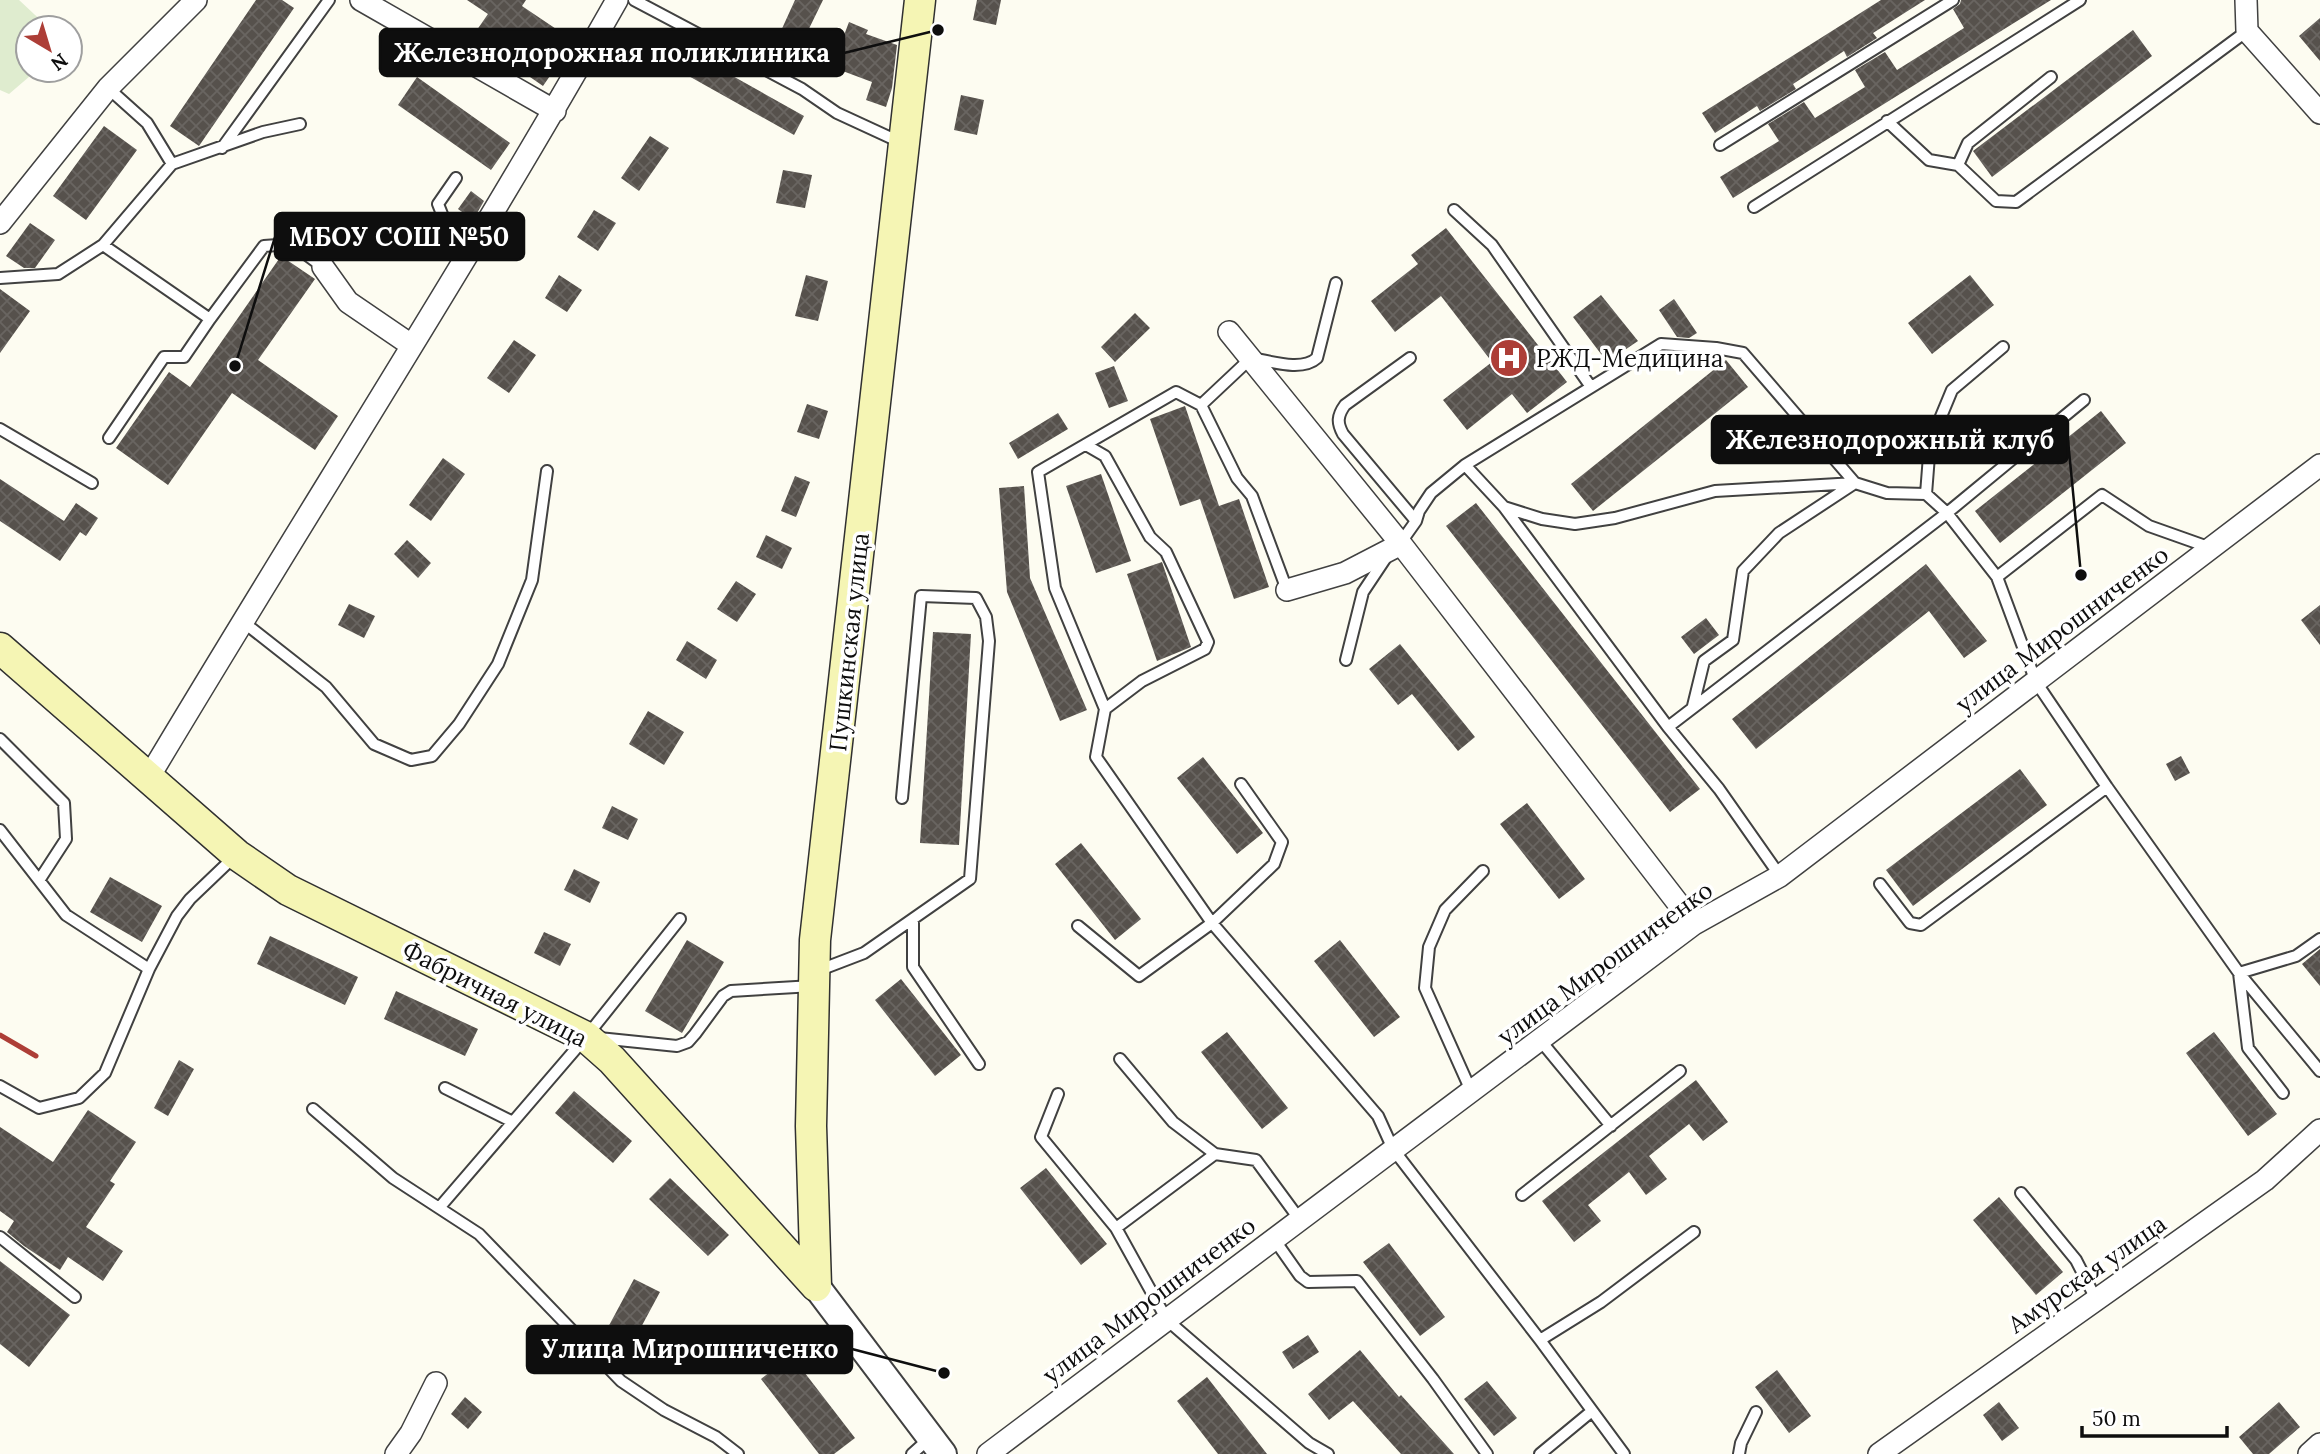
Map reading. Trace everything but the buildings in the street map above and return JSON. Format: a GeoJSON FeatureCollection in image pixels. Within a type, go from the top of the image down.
{"type":"FeatureCollection","features":[{"type":"Feature","properties":{"kind":"main road","name":"Пушкинская улица"},"geometry":{"type":"LineString","coordinates":[[816,1286],[811,1126],[817,926],[920,0]]}},
{"type":"Feature","properties":{"kind":"main road","name":"Фабричная улица"},"geometry":{"type":"LineString","coordinates":[[0,648],[237,855],[288,890],[586,1037],[612,1060],[816,1286]]}},
{"type":"Feature","properties":{"kind":"street"},"geometry":{"type":"LineString","coordinates":[[0,223],[108,88],[196,0]]}},
{"type":"Feature","properties":{"kind":"street"},"geometry":{"type":"LineString","coordinates":[[361,0],[555,111]]}},
{"type":"Feature","properties":{"kind":"street"},"geometry":{"type":"LineString","coordinates":[[149,777],[555,111],[617,0]]}},
{"type":"Feature","properties":{"kind":"street"},"geometry":{"type":"LineString","coordinates":[[2246,0],[2247,31],[2320,113]]}},
{"type":"Feature","properties":{"kind":"street"},"geometry":{"type":"LineString","coordinates":[[323,267],[348,302],[411,345]]}},
{"type":"Feature","properties":{"kind":"street"},"geometry":{"type":"LineString","coordinates":[[1229,332],[1401,544],[1694,924]]}},
{"type":"Feature","properties":{"kind":"street","name":"улица Мирошниченко"},"geometry":{"type":"LineString","coordinates":[[988,1454],[1694,924],[1780,876],[2320,465]]}},
{"type":"Feature","properties":{"kind":"street"},"geometry":{"type":"LineString","coordinates":[[1287,590],[1345,573],[1401,544]]}},
{"type":"Feature","properties":{"kind":"street","name":"Амурская улица"},"geometry":{"type":"LineString","coordinates":[[1879,1454],[2265,1180],[2320,1130]]}},
{"type":"Feature","properties":{"kind":"street","name":"Фабричная улица"},"geometry":{"type":"LineString","coordinates":[[816,1286],[929,1448]]}},
{"type":"Feature","properties":{"kind":"street"},"geometry":{"type":"LineString","coordinates":[[396,1454],[411,1433],[436,1383]]}},
{"type":"Feature","properties":{"kind":"street"},"geometry":{"type":"LineString","coordinates":[[2309,1454],[2320,1444]]}},
{"type":"Feature","properties":{"kind":"lane"},"geometry":{"type":"LineString","coordinates":[[222,148],[329,0]]}},
{"type":"Feature","properties":{"kind":"lane"},"geometry":{"type":"LineString","coordinates":[[634,0],[802,89],[837,113],[888,139],[904,144]]}},
{"type":"Feature","properties":{"kind":"lane"},"geometry":{"type":"LineString","coordinates":[[1720,145],[1953,0]]}},
{"type":"Feature","properties":{"kind":"lane"},"geometry":{"type":"LineString","coordinates":[[1754,207],[2080,0]]}},
{"type":"Feature","properties":{"kind":"lane"},"geometry":{"type":"LineString","coordinates":[[1887,121],[1929,160],[1958,165],[1996,201],[2015,202],[2247,31]]}},
{"type":"Feature","properties":{"kind":"lane"},"geometry":{"type":"LineString","coordinates":[[1958,165],[1968,143],[2052,78]]}},
{"type":"Feature","properties":{"kind":"lane"},"geometry":{"type":"LineString","coordinates":[[108,88],[147,123],[172,164]]}},
{"type":"Feature","properties":{"kind":"lane"},"geometry":{"type":"LineString","coordinates":[[0,278],[58,274],[103,246],[172,164],[263,132],[300,124]]}},
{"type":"Feature","properties":{"kind":"lane"},"geometry":{"type":"LineString","coordinates":[[456,178],[438,204],[462,264]]}},
{"type":"Feature","properties":{"kind":"lane"},"geometry":{"type":"LineString","coordinates":[[1454,210],[1492,245],[1591,387]]}},
{"type":"Feature","properties":{"kind":"lane"},"geometry":{"type":"LineString","coordinates":[[109,438],[164,357],[184,357],[264,246],[292,244],[323,267]]}},
{"type":"Feature","properties":{"kind":"lane"},"geometry":{"type":"LineString","coordinates":[[103,246],[210,319]]}},
{"type":"Feature","properties":{"kind":"lane"},"geometry":{"type":"LineString","coordinates":[[1202,405],[1251,359],[1301,365],[1312,363],[1317,358],[1336,283]]}},
{"type":"Feature","properties":{"kind":"lane"},"geometry":{"type":"LineString","coordinates":[[1346,660],[1363,592],[1379,563],[1401,544],[1431,493],[1465,466],[1661,344],[1743,353],[1854,483]]}},
{"type":"Feature","properties":{"kind":"lane"},"geometry":{"type":"LineString","coordinates":[[1926,494],[1930,443],[1952,390],[2003,347]]}},
{"type":"Feature","properties":{"kind":"lane"},"geometry":{"type":"LineString","coordinates":[[1410,358],[1345,405],[1339,413],[1338,424],[1343,434],[1416,521]]}},
{"type":"Feature","properties":{"kind":"lane"},"geometry":{"type":"LineString","coordinates":[[1287,590],[1252,496],[1237,478],[1202,405],[1176,392],[1038,472],[1055,589],[1105,709],[1096,757],[1212,923],[1378,1116],[1393,1149],[1541,1340],[1624,1454]]}},
{"type":"Feature","properties":{"kind":"lane"},"geometry":{"type":"LineString","coordinates":[[1668,727],[1948,513],[2084,400]]}},
{"type":"Feature","properties":{"kind":"lane"},"geometry":{"type":"LineString","coordinates":[[0,429],[92,482]]}},
{"type":"Feature","properties":{"kind":"lane"},"geometry":{"type":"LineString","coordinates":[[1086,445],[1105,456],[1150,537],[1166,552],[1208,642],[1205,649],[1142,681],[1105,709]]}},
{"type":"Feature","properties":{"kind":"lane"},"geometry":{"type":"LineString","coordinates":[[1465,466],[1504,507],[1668,727],[1719,789],[1780,876]]}},
{"type":"Feature","properties":{"kind":"lane"},"geometry":{"type":"LineString","coordinates":[[242,621],[326,687],[374,744],[411,760],[432,756],[459,724],[498,664],[532,579],[547,471]]}},
{"type":"Feature","properties":{"kind":"lane"},"geometry":{"type":"LineString","coordinates":[[1693,706],[1704,661],[1733,640],[1743,571],[1779,533],[1854,483]]}},
{"type":"Feature","properties":{"kind":"lane"},"geometry":{"type":"LineString","coordinates":[[1504,507],[1542,519],[1575,524],[1615,518],[1715,491],[1854,483],[1887,493],[1926,494],[1948,513],[1997,577],[2036,682],[2107,787],[2239,974],[2320,1071]]}},
{"type":"Feature","properties":{"kind":"lane"},"geometry":{"type":"LineString","coordinates":[[1997,577],[2102,495],[2149,526],[2211,548]]}},
{"type":"Feature","properties":{"kind":"lane"},"geometry":{"type":"LineString","coordinates":[[586,1037],[677,1046],[688,1042],[723,996],[731,991],[815,979],[864,953],[970,879],[989,641],[986,617],[976,598],[921,596],[902,798]]}},
{"type":"Feature","properties":{"kind":"lane"},"geometry":{"type":"LineString","coordinates":[[0,739],[64,803],[66,839],[40,879]]}},
{"type":"Feature","properties":{"kind":"lane"},"geometry":{"type":"LineString","coordinates":[[1078,926],[1139,976],[1212,923],[1274,864],[1282,842],[1241,784]]}},
{"type":"Feature","properties":{"kind":"lane"},"geometry":{"type":"LineString","coordinates":[[1880,884],[1910,923],[1921,925],[2107,787]]}},
{"type":"Feature","properties":{"kind":"lane"},"geometry":{"type":"LineString","coordinates":[[0,830],[66,915],[149,969]]}},
{"type":"Feature","properties":{"kind":"lane"},"geometry":{"type":"LineString","coordinates":[[0,1086],[39,1108],[79,1098],[105,1073],[149,969],[177,916],[190,899],[237,855]]}},
{"type":"Feature","properties":{"kind":"lane"},"geometry":{"type":"LineString","coordinates":[[1472,1093],[1426,988],[1429,947],[1445,910],[1483,872]]}},
{"type":"Feature","properties":{"kind":"lane"},"geometry":{"type":"LineString","coordinates":[[439,1208],[511,1121],[586,1037],[680,919]]}},
{"type":"Feature","properties":{"kind":"lane"},"geometry":{"type":"LineString","coordinates":[[913,919],[913,967],[979,1064]]}},
{"type":"Feature","properties":{"kind":"lane"},"geometry":{"type":"LineString","coordinates":[[2239,974],[2296,956],[2320,939]]}},
{"type":"Feature","properties":{"kind":"lane"},"geometry":{"type":"LineString","coordinates":[[2239,974],[2248,1048],[2283,1093]]}},
{"type":"Feature","properties":{"kind":"lane"},"geometry":{"type":"LineString","coordinates":[[1540,1040],[1611,1126]]}},
{"type":"Feature","properties":{"kind":"lane"},"geometry":{"type":"LineString","coordinates":[[1120,1059],[1173,1122],[1215,1154],[1256,1160],[1300,1220]]}},
{"type":"Feature","properties":{"kind":"lane"},"geometry":{"type":"LineString","coordinates":[[1522,1195],[1681,1070]]}},
{"type":"Feature","properties":{"kind":"lane"},"geometry":{"type":"LineString","coordinates":[[446,1088],[511,1121]]}},
{"type":"Feature","properties":{"kind":"lane"},"geometry":{"type":"LineString","coordinates":[[1058,1094],[1041,1137],[1116,1228],[1167,1320],[1309,1443],[1328,1454]]}},
{"type":"Feature","properties":{"kind":"lane"},"geometry":{"type":"LineString","coordinates":[[313,1109],[393,1178],[479,1234],[621,1381],[664,1410],[716,1437],[738,1454]]}},
{"type":"Feature","properties":{"kind":"lane"},"geometry":{"type":"LineString","coordinates":[[1116,1228],[1215,1154]]}},
{"type":"Feature","properties":{"kind":"lane"},"geometry":{"type":"LineString","coordinates":[[2021,1193],[2076,1260],[2097,1301]]}},
{"type":"Feature","properties":{"kind":"lane"},"geometry":{"type":"LineString","coordinates":[[1541,1340],[1601,1302],[1695,1232]]}},
{"type":"Feature","properties":{"kind":"lane"},"geometry":{"type":"LineString","coordinates":[[0,1237],[75,1297]]}},
{"type":"Feature","properties":{"kind":"lane"},"geometry":{"type":"LineString","coordinates":[[1274,1240],[1300,1276],[1308,1282],[1357,1281],[1487,1454]]}},
{"type":"Feature","properties":{"kind":"lane"},"geometry":{"type":"LineString","coordinates":[[1540,1454],[1592,1411]]}},
{"type":"Feature","properties":{"kind":"lane"},"geometry":{"type":"LineString","coordinates":[[1739,1454],[1741,1443],[1756,1412]]}},
{"type":"Feature","properties":{"kind":"green space"},"geometry":{"type":"Polygon","coordinates":[[[0,0],[19,0],[34,14],[14,14],[14,84],[21,84],[9,94],[0,90],[0,0]]]}},
{"type":"Feature","properties":{"kind":"railway"},"geometry":{"type":"LineString","coordinates":[[0,1035],[36,1056]]}},
{"type":"Feature","properties":{"kind":"place","name":"Железнодорожная поликлиника"},"geometry":{"type":"Point","coordinates":[938,30]}},
{"type":"Feature","properties":{"kind":"place","name":"РЖД-Медицина"},"geometry":{"type":"Point","coordinates":[1509,358]}},
{"type":"Feature","properties":{"kind":"place","name":"МБОУ СОШ №50"},"geometry":{"type":"Point","coordinates":[235,366]}},
{"type":"Feature","properties":{"kind":"place","name":"Железнодорожный клуб"},"geometry":{"type":"Point","coordinates":[2081,575]}},
{"type":"Feature","properties":{"kind":"place","name":"Улица Мирошниченко"},"geometry":{"type":"Point","coordinates":[944,1373]}}]}
